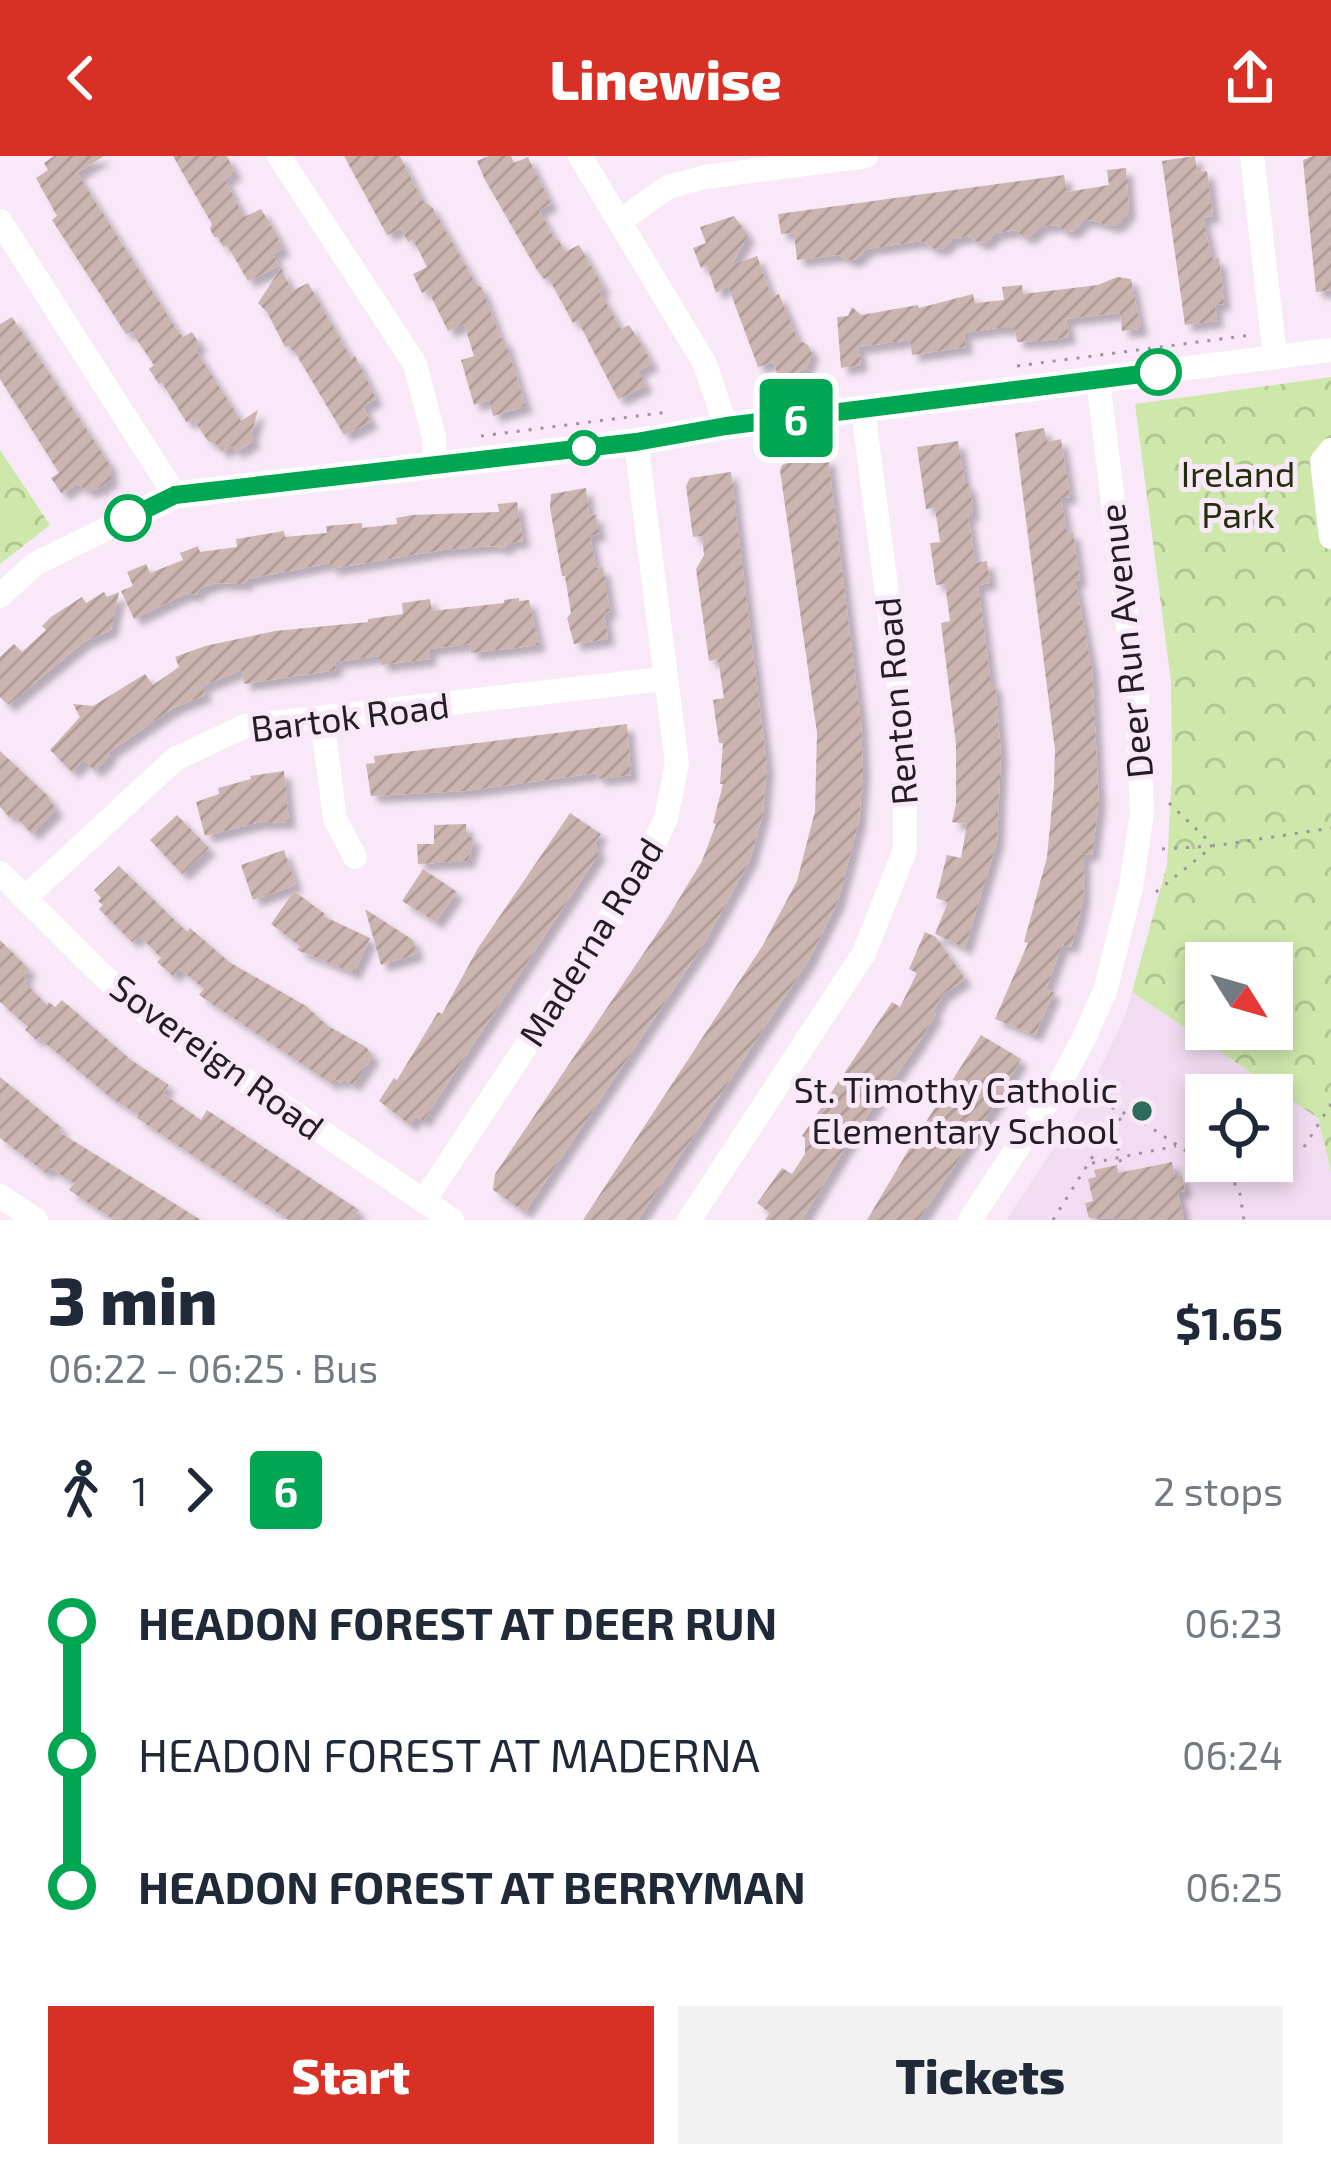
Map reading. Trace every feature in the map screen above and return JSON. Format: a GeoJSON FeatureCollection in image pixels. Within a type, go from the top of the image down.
{"type":"FeatureCollection","features":[{"type":"Feature","properties":{"kind":"street"},"geometry":{"type":"LineString","coordinates":[[279,156],[415,364],[434,437],[435,464]]}},
{"type":"Feature","properties":{"kind":"street"},"geometry":{"type":"LineString","coordinates":[[580,156],[705,364],[726,426]]}},
{"type":"Feature","properties":{"kind":"street"},"geometry":{"type":"LineString","coordinates":[[620,221],[668,188],[686,182],[866,156]]}},
{"type":"Feature","properties":{"kind":"street"},"geometry":{"type":"LineString","coordinates":[[1252,156],[1275,356]]}},
{"type":"Feature","properties":{"kind":"street"},"geometry":{"type":"LineString","coordinates":[[0,220],[175,495]]}},
{"type":"Feature","properties":{"kind":"street"},"geometry":{"type":"LineString","coordinates":[[0,596],[35,564],[175,495],[636,442],[726,426],[1331,350]]}},
{"type":"Feature","properties":{"kind":"street","name":"Deer Run Avenue"},"geometry":{"type":"LineString","coordinates":[[970,1220],[1060,1083],[1105,991],[1137,850],[1142,812],[1137,697],[1099,380]]}},
{"type":"Feature","properties":{"kind":"street","name":"Renton Road"},"geometry":{"type":"LineString","coordinates":[[689,1220],[864,953],[905,850],[905,732],[863,410]]}},
{"type":"Feature","properties":{"kind":"street","name":"Maderna Road"},"geometry":{"type":"LineString","coordinates":[[424,1201],[642,870],[666,818],[677,764],[636,442]]}},
{"type":"Feature","properties":{"kind":"street"},"geometry":{"type":"LineString","coordinates":[[1331,449],[1322,461],[1331,537]]}},
{"type":"Feature","properties":{"kind":"street","name":"Bartok Road"},"geometry":{"type":"LineString","coordinates":[[25,898],[175,759],[244,726],[663,679]]}},
{"type":"Feature","properties":{"kind":"street"},"geometry":{"type":"LineString","coordinates":[[322,719],[335,819],[355,857]]}},
{"type":"Feature","properties":{"kind":"street","name":"Sovereign Road"},"geometry":{"type":"LineString","coordinates":[[0,873],[150,1016],[452,1220]]}},
{"type":"Feature","properties":{"kind":"street"},"geometry":{"type":"LineString","coordinates":[[0,1196],[36,1220]]}},
{"type":"Feature","properties":{"kind":"path"},"geometry":{"type":"LineString","coordinates":[[1168,803],[1214,846]]}},
{"type":"Feature","properties":{"kind":"path"},"geometry":{"type":"LineString","coordinates":[[1137,850],[1214,846],[1331,828]]}},
{"type":"Feature","properties":{"kind":"path"},"geometry":{"type":"LineString","coordinates":[[1156,892],[1214,846]]}},
{"type":"Feature","properties":{"kind":"path"},"geometry":{"type":"LineString","coordinates":[[1060,1083],[1127,1116],[1239,1188],[1244,1220]]}},
{"type":"Feature","properties":{"kind":"path"},"geometry":{"type":"LineString","coordinates":[[1304,1147],[1331,1104]]}},
{"type":"Feature","properties":{"kind":"path"},"geometry":{"type":"LineString","coordinates":[[1053,1220],[1113,1124],[1127,1116]]}},
{"type":"Feature","properties":{"kind":"path"},"geometry":{"type":"LineString","coordinates":[[1113,1124],[1122,1170]]}},
{"type":"Feature","properties":{"kind":"path"},"geometry":{"type":"LineString","coordinates":[[1087,1164],[1178,1146]]}},
{"type":"Feature","properties":{"kind":"shaded area","name":"St. Timothy Catholic Elementary School"},"geometry":{"type":"Polygon","coordinates":[[[1132,992],[1185,1028],[1185,1050],[1218,1050],[1253,1074],[1185,1074],[1185,1182],[1293,1182],[1293,1101],[1318,1118],[1331,1171],[1331,1220],[1006,1220],[1083,1104],[1132,992]]]}},
{"type":"Feature","properties":{"kind":"green space","name":"Ireland Park"},"geometry":{"type":"Polygon","coordinates":[[[1331,377],[1331,1171],[1318,1118],[1293,1101],[1293,1074],[1253,1074],[1218,1050],[1293,1050],[1293,942],[1185,942],[1185,1028],[1132,992],[1167,865],[1171,682],[1135,404],[1331,377]]]}},
{"type":"Feature","properties":{"kind":"green space"},"geometry":{"type":"Polygon","coordinates":[[[0,450],[50,525],[0,564],[0,450]]]}},
{"type":"Feature","properties":{"kind":"building"},"geometry":{"type":"Polygon","coordinates":[[[54,156],[104,156],[77,173],[177,330],[183,337],[192,332],[200,345],[195,349],[241,421],[258,410],[251,436],[254,441],[236,452],[232,446],[221,452],[193,419],[187,423],[159,384],[149,369],[154,365],[131,331],[126,334],[52,220],[57,216],[36,178],[48,170],[44,163],[54,156]]]}},
{"type":"Feature","properties":{"kind":"building"},"geometry":{"type":"Polygon","coordinates":[[[173,156],[227,156],[235,173],[225,179],[244,217],[261,209],[283,249],[273,254],[279,266],[248,281],[227,245],[223,247],[214,237],[212,224],[173,156]]]}},
{"type":"Feature","properties":{"kind":"building"},"geometry":{"type":"Polygon","coordinates":[[[344,156],[400,156],[422,200],[432,207],[482,288],[526,406],[493,416],[489,400],[474,405],[461,360],[474,356],[464,324],[448,331],[428,290],[422,293],[413,274],[427,267],[413,239],[408,242],[401,228],[387,235],[344,156]]]}},
{"type":"Feature","properties":{"kind":"building"},"geometry":{"type":"Polygon","coordinates":[[[511,156],[514,163],[528,157],[551,204],[539,210],[555,240],[565,252],[579,245],[621,329],[629,325],[652,364],[638,371],[646,386],[618,399],[578,321],[573,323],[548,277],[544,279],[537,270],[484,178],[477,161],[511,156]]]}},
{"type":"Feature","properties":{"kind":"building"},"geometry":{"type":"Polygon","coordinates":[[[1195,156],[1197,172],[1207,171],[1213,216],[1203,218],[1212,259],[1219,258],[1224,304],[1215,305],[1217,321],[1185,325],[1162,161],[1195,156]]]}},
{"type":"Feature","properties":{"kind":"building"},"geometry":{"type":"Polygon","coordinates":[[[1331,156],[1331,290],[1316,292],[1303,160],[1331,156]]]}},
{"type":"Feature","properties":{"kind":"building"},"geometry":{"type":"Polygon","coordinates":[[[1126,168],[1129,212],[1118,225],[1083,221],[1074,231],[1056,225],[1023,237],[1016,230],[996,233],[979,243],[968,236],[935,249],[921,241],[866,249],[857,259],[848,260],[839,255],[797,260],[794,233],[781,234],[778,214],[1064,175],[1067,192],[1109,185],[1107,170],[1126,168]]]}},
{"type":"Feature","properties":{"kind":"building"},"geometry":{"type":"Polygon","coordinates":[[[734,216],[748,235],[732,265],[757,256],[772,297],[779,294],[798,340],[812,353],[806,369],[779,378],[773,362],[758,367],[728,286],[716,293],[707,266],[701,268],[693,248],[706,243],[700,227],[734,216]]]}},
{"type":"Feature","properties":{"kind":"building"},"geometry":{"type":"Polygon","coordinates":[[[281,268],[292,291],[308,283],[351,358],[355,356],[376,399],[363,406],[371,422],[344,435],[296,354],[285,347],[258,303],[281,268]]]}},
{"type":"Feature","properties":{"kind":"building"},"geometry":{"type":"Polygon","coordinates":[[[1117,277],[1131,279],[1141,329],[1122,331],[1120,313],[1066,319],[1069,337],[1017,342],[1015,328],[997,328],[964,333],[966,347],[912,355],[910,340],[858,347],[861,365],[841,368],[837,317],[848,316],[852,307],[861,315],[919,308],[973,294],[975,303],[1004,300],[1002,287],[1022,285],[1023,294],[1098,285],[1117,277]]]}},
{"type":"Feature","properties":{"kind":"building"},"geometry":{"type":"Polygon","coordinates":[[[12,317],[110,465],[111,480],[99,488],[88,491],[77,484],[62,494],[51,478],[59,473],[0,379],[0,324],[12,317]]]}},
{"type":"Feature","properties":{"kind":"building"},"geometry":{"type":"Polygon","coordinates":[[[1044,428],[1047,442],[1061,439],[1070,497],[1061,498],[1067,533],[1073,532],[1080,580],[1075,581],[1092,669],[1099,802],[1092,855],[1084,854],[1079,918],[1071,947],[1062,945],[1046,989],[1054,992],[1035,1035],[995,1019],[1028,943],[1024,942],[1047,857],[1054,785],[1055,750],[1015,433],[1044,428]]]}},
{"type":"Feature","properties":{"kind":"building"},"geometry":{"type":"Polygon","coordinates":[[[958,441],[965,484],[969,484],[975,563],[987,561],[990,583],[978,585],[1001,755],[997,841],[965,948],[935,934],[948,902],[936,898],[947,855],[961,858],[967,824],[952,822],[956,744],[941,623],[950,621],[945,584],[936,585],[930,543],[940,542],[935,508],[926,509],[917,447],[958,441]]]}},
{"type":"Feature","properties":{"kind":"building"},"geometry":{"type":"Polygon","coordinates":[[[828,457],[863,771],[859,821],[838,901],[809,960],[638,1220],[583,1220],[763,945],[797,881],[815,811],[817,733],[780,470],[790,462],[828,457]]]}},
{"type":"Feature","properties":{"kind":"building"},"geometry":{"type":"Polygon","coordinates":[[[731,472],[767,767],[763,813],[750,860],[705,942],[525,1212],[493,1190],[495,1174],[668,917],[702,861],[716,824],[723,743],[719,743],[713,700],[724,698],[718,659],[709,661],[696,569],[704,555],[702,536],[693,537],[686,486],[690,478],[731,472]]]}},
{"type":"Feature","properties":{"kind":"building"},"geometry":{"type":"Polygon","coordinates":[[[586,488],[589,516],[596,515],[599,534],[590,536],[596,568],[603,567],[610,612],[604,613],[608,639],[574,644],[551,494],[586,488]]]}},
{"type":"Feature","properties":{"kind":"building"},"geometry":{"type":"Polygon","coordinates":[[[517,502],[523,541],[505,548],[443,550],[330,569],[330,563],[248,579],[244,584],[216,583],[134,619],[121,591],[133,586],[127,572],[146,564],[150,573],[183,560],[180,553],[198,546],[200,552],[237,547],[236,539],[284,531],[285,537],[327,533],[326,526],[397,524],[396,518],[412,515],[499,512],[498,504],[517,502]]]}},
{"type":"Feature","properties":{"kind":"building"},"geometry":{"type":"Polygon","coordinates":[[[104,592],[107,597],[119,592],[111,630],[85,641],[8,705],[0,697],[0,657],[14,644],[22,652],[46,630],[42,626],[51,617],[82,597],[86,603],[104,592]]]}},
{"type":"Feature","properties":{"kind":"building"},"geometry":{"type":"Polygon","coordinates":[[[430,599],[432,611],[529,600],[539,645],[471,653],[470,644],[429,649],[430,659],[381,665],[379,656],[335,662],[336,670],[244,684],[242,670],[202,686],[205,695],[173,708],[108,753],[95,771],[84,760],[72,772],[50,750],[80,717],[73,704],[93,706],[145,674],[153,685],[179,667],[175,657],[205,646],[275,631],[368,622],[403,614],[402,603],[430,599]]]}},
{"type":"Feature","properties":{"kind":"building"},"geometry":{"type":"Polygon","coordinates":[[[627,724],[631,775],[598,779],[597,773],[466,791],[371,796],[366,764],[375,763],[374,756],[627,724]]]}},
{"type":"Feature","properties":{"kind":"building"},"geometry":{"type":"Polygon","coordinates":[[[0,751],[48,796],[56,810],[32,834],[0,807],[0,751]]]}},
{"type":"Feature","properties":{"kind":"building"},"geometry":{"type":"Polygon","coordinates":[[[284,771],[289,822],[256,823],[205,836],[196,802],[250,776],[284,771]]]}},
{"type":"Feature","properties":{"kind":"building"},"geometry":{"type":"Polygon","coordinates":[[[570,813],[601,834],[595,842],[599,853],[423,1121],[416,1116],[410,1125],[379,1101],[438,1012],[442,1014],[478,948],[570,813]]]}},
{"type":"Feature","properties":{"kind":"building"},"geometry":{"type":"Polygon","coordinates":[[[177,815],[209,848],[182,874],[150,840],[177,815]]]}},
{"type":"Feature","properties":{"kind":"building"},"geometry":{"type":"Polygon","coordinates":[[[466,824],[467,835],[474,839],[468,861],[418,864],[417,844],[434,844],[434,825],[466,824]]]}},
{"type":"Feature","properties":{"kind":"building"},"geometry":{"type":"Polygon","coordinates":[[[284,850],[296,885],[253,900],[241,865],[284,850]]]}},
{"type":"Feature","properties":{"kind":"building"},"geometry":{"type":"Polygon","coordinates":[[[119,866],[187,932],[190,928],[229,962],[366,1047],[373,1056],[353,1085],[344,1079],[332,1084],[199,995],[204,989],[179,968],[173,976],[139,935],[132,942],[99,909],[103,905],[94,890],[119,866]]]}},
{"type":"Feature","properties":{"kind":"building"},"geometry":{"type":"Polygon","coordinates":[[[423,869],[457,892],[436,922],[402,901],[423,869]]]}},
{"type":"Feature","properties":{"kind":"building"},"geometry":{"type":"Polygon","coordinates":[[[294,891],[323,916],[370,938],[354,973],[297,950],[300,946],[271,924],[294,891]]]}},
{"type":"Feature","properties":{"kind":"building"},"geometry":{"type":"Polygon","coordinates":[[[365,909],[413,940],[417,954],[381,965],[365,909]]]}},
{"type":"Feature","properties":{"kind":"building"},"geometry":{"type":"Polygon","coordinates":[[[925,932],[936,937],[965,979],[942,995],[915,1048],[802,1220],[765,1220],[770,1213],[757,1203],[782,1168],[792,1174],[805,1154],[802,1136],[892,1002],[900,1007],[917,973],[909,969],[925,932]]]}},
{"type":"Feature","properties":{"kind":"building"},"geometry":{"type":"Polygon","coordinates":[[[0,940],[30,970],[23,976],[28,980],[25,983],[47,1005],[55,1007],[62,1000],[131,1060],[169,1085],[163,1092],[168,1097],[201,1120],[207,1110],[359,1210],[353,1220],[289,1220],[137,1118],[38,1037],[36,1040],[0,1002],[0,940]]]}},
{"type":"Feature","properties":{"kind":"building"},"geometry":{"type":"Polygon","coordinates":[[[981,1035],[1021,1059],[998,1099],[919,1220],[867,1220],[912,1144],[907,1125],[919,1133],[981,1035]]]}},
{"type":"Feature","properties":{"kind":"building"},"geometry":{"type":"Polygon","coordinates":[[[0,1077],[62,1128],[59,1132],[201,1220],[114,1220],[69,1190],[74,1183],[50,1168],[46,1173],[0,1138],[0,1077]]]}},
{"type":"Feature","properties":{"kind":"building"},"geometry":{"type":"Polygon","coordinates":[[[1172,1162],[1175,1177],[1182,1175],[1185,1191],[1178,1192],[1184,1220],[1089,1218],[1085,1203],[1093,1201],[1088,1179],[1096,1177],[1094,1170],[1117,1165],[1118,1173],[1172,1162]]]}},
{"type":"Feature","properties":{"kind":"bus line","name":"6"},"geometry":{"type":"LineString","coordinates":[[128,518],[175,495],[636,442],[726,426],[1158,372]]}},
{"type":"Feature","properties":{"kind":"place","name":"St. Timothy Catholic Elementary School"},"geometry":{"type":"Point","coordinates":[1142,1111]}}]}
